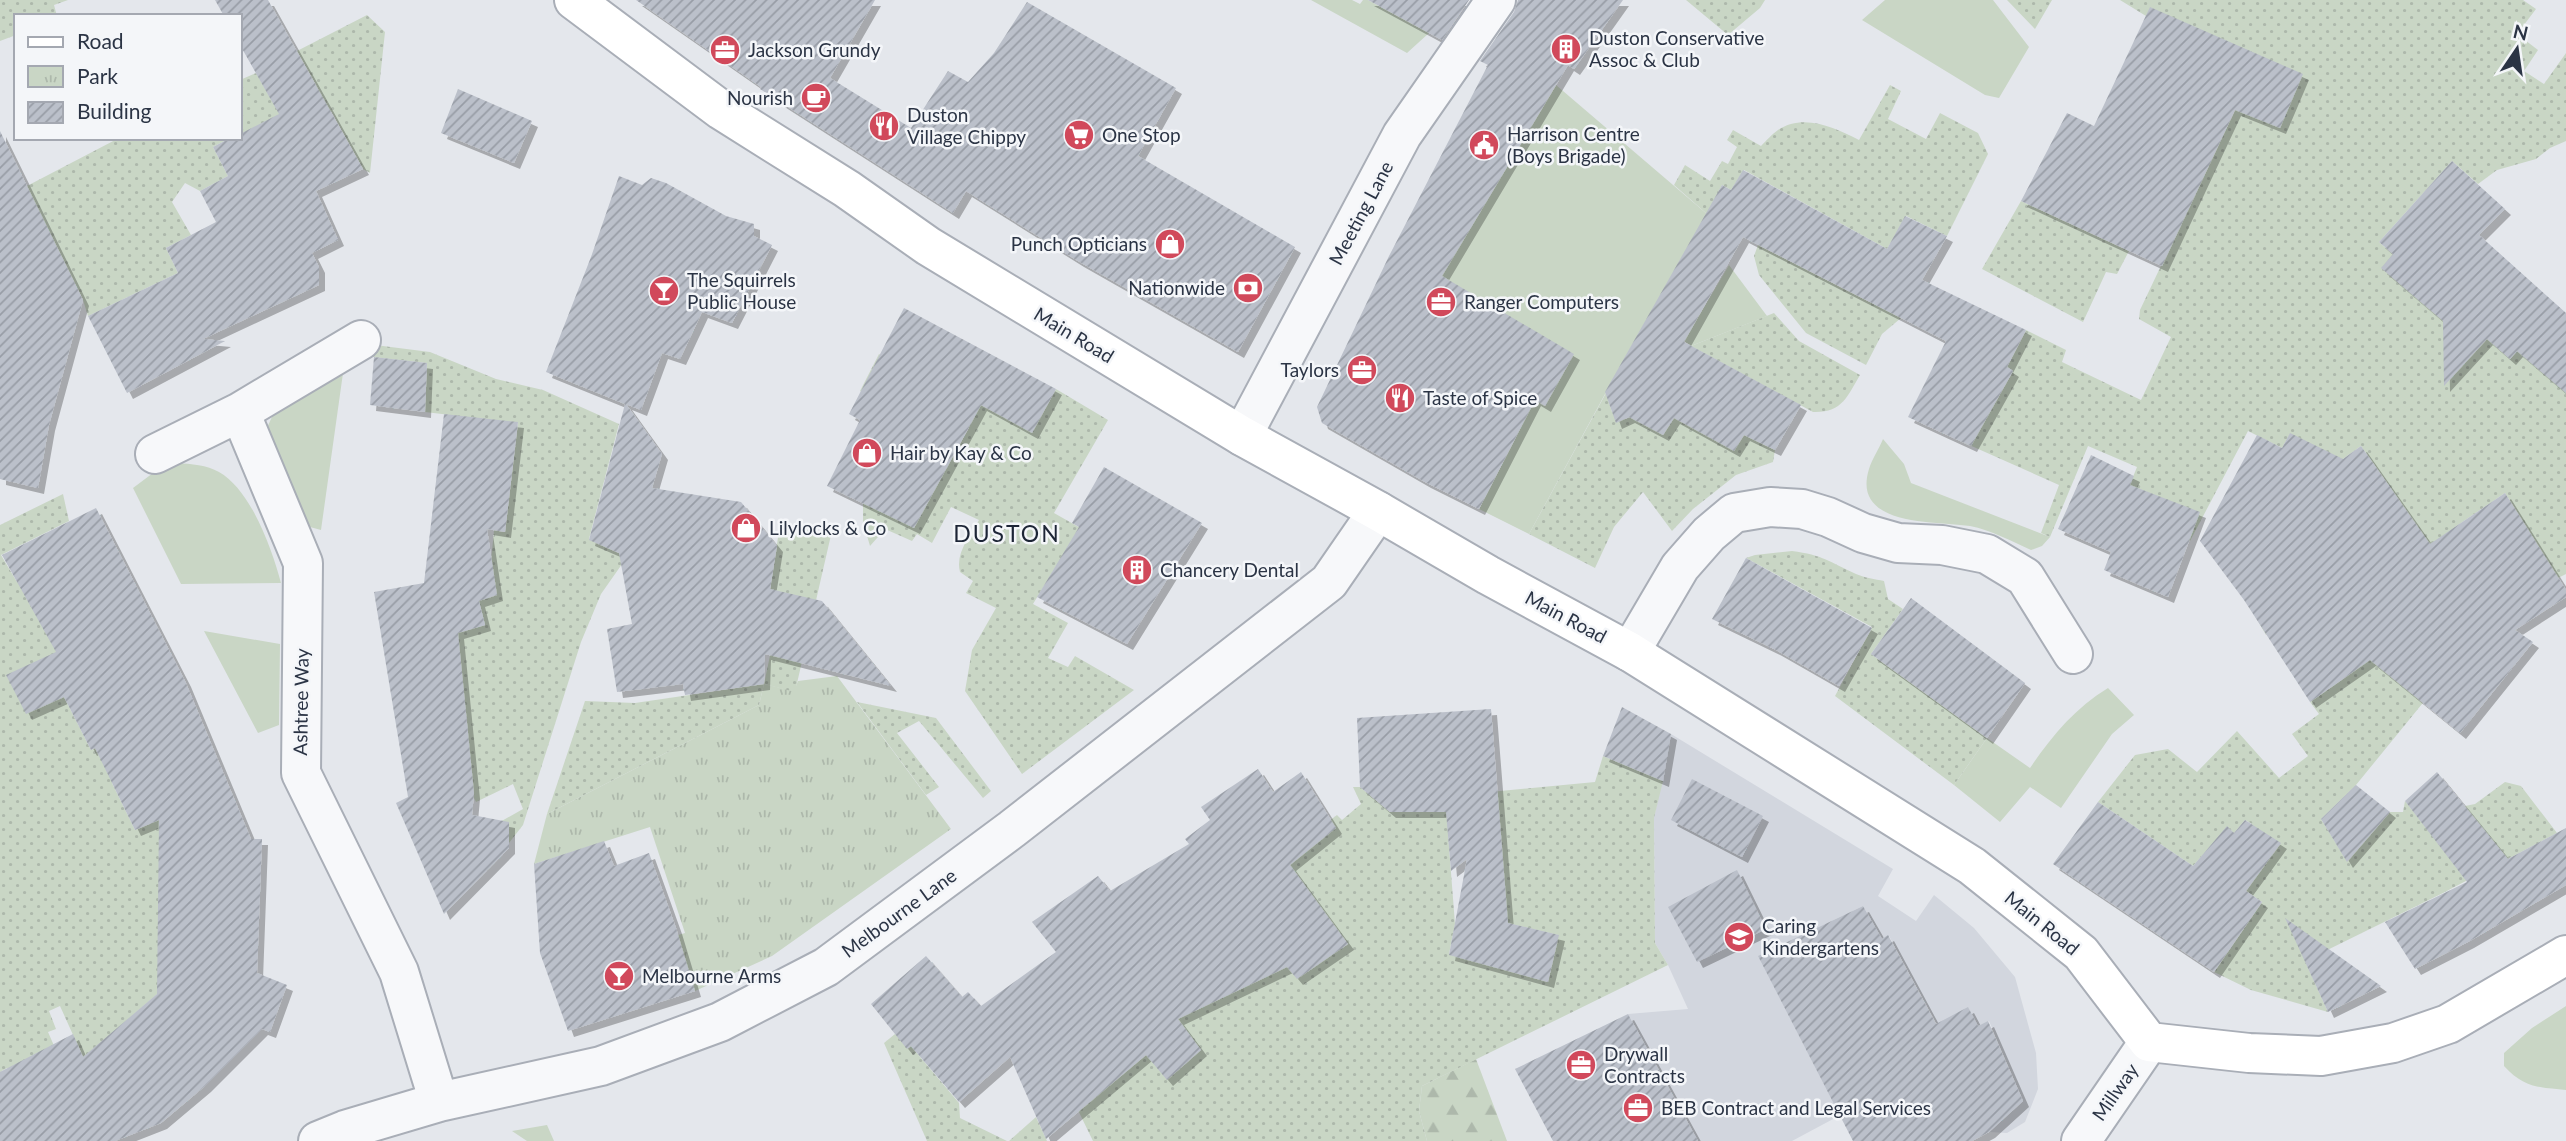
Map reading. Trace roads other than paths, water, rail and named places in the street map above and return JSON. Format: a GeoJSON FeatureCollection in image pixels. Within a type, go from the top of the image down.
{"type":"FeatureCollection","features":[{"type":"Feature","properties":{"kind":"street","name":"Main Road"},"geometry":{"type":"LineString","coordinates":[[574,0],[721,110],[847,189],[928,246],[1242,436],[1630,652],[1972,866],[2081,953],[2149,1042]]}},
{"type":"Feature","properties":{"kind":"street","name":"Meeting Lane"},"geometry":{"type":"LineString","coordinates":[[1242,436],[1402,135],[1496,0]]}},
{"type":"Feature","properties":{"kind":"street"},"geometry":{"type":"LineString","coordinates":[[155,454],[240,412],[361,340]]}},
{"type":"Feature","properties":{"kind":"street","name":"Ashtree Way"},"geometry":{"type":"LineString","coordinates":[[240,412],[303,563],[301,773],[400,972],[439,1102]]}},
{"type":"Feature","properties":{"kind":"street"},"geometry":{"type":"LineString","coordinates":[[1630,652],[1681,567],[1709,534],[1734,513],[1770,507],[1802,509],[1863,533],[1898,543],[1942,545],[1987,554],[2025,577],[2073,654]]}},
{"type":"Feature","properties":{"kind":"street","name":"Melbourne Lane"},"geometry":{"type":"LineString","coordinates":[[318,1141],[345,1130],[439,1102],[601,1066],[720,1022],[826,967],[1013,829],[1329,582],[1378,511]]}},
{"type":"Feature","properties":{"kind":"street"},"geometry":{"type":"LineString","coordinates":[[2149,1042],[2249,1053],[2321,1056],[2393,1044],[2448,1024],[2566,955]]}},
{"type":"Feature","properties":{"kind":"street","name":"Millway"},"geometry":{"type":"LineString","coordinates":[[2081,1141],[2149,1042]]}},
{"type":"Feature","properties":{"kind":"place","name":"Duston Conservative Assoc & Club"},"geometry":{"type":"Point","coordinates":[1566,49]}},
{"type":"Feature","properties":{"kind":"place","name":"Jackson Grundy"},"geometry":{"type":"Point","coordinates":[725,50]}},
{"type":"Feature","properties":{"kind":"place","name":"Nourish"},"geometry":{"type":"Point","coordinates":[816,98]}},
{"type":"Feature","properties":{"kind":"place","name":"Duston Village Chippy"},"geometry":{"type":"Point","coordinates":[884,126]}},
{"type":"Feature","properties":{"kind":"place","name":"One Stop"},"geometry":{"type":"Point","coordinates":[1079,135]}},
{"type":"Feature","properties":{"kind":"place","name":"Harrison Centre (Boys Brigade)"},"geometry":{"type":"Point","coordinates":[1484,145]}},
{"type":"Feature","properties":{"kind":"place","name":"Punch Opticians"},"geometry":{"type":"Point","coordinates":[1170,244]}},
{"type":"Feature","properties":{"kind":"place","name":"Nationwide"},"geometry":{"type":"Point","coordinates":[1248,288]}},
{"type":"Feature","properties":{"kind":"place","name":"The Squirrels Public House"},"geometry":{"type":"Point","coordinates":[664,291]}},
{"type":"Feature","properties":{"kind":"place","name":"Ranger Computers"},"geometry":{"type":"Point","coordinates":[1441,302]}},
{"type":"Feature","properties":{"kind":"place","name":"Taylors"},"geometry":{"type":"Point","coordinates":[1362,370]}},
{"type":"Feature","properties":{"kind":"place","name":"Taste of Spice"},"geometry":{"type":"Point","coordinates":[1400,398]}},
{"type":"Feature","properties":{"kind":"place","name":"Hair by Kay & Co"},"geometry":{"type":"Point","coordinates":[867,453]}},
{"type":"Feature","properties":{"kind":"place","name":"Lilylocks & Co"},"geometry":{"type":"Point","coordinates":[746,528]}},
{"type":"Feature","properties":{"kind":"place","name":"Chancery Dental"},"geometry":{"type":"Point","coordinates":[1137,570]}},
{"type":"Feature","properties":{"kind":"place","name":"Caring Kindergartens"},"geometry":{"type":"Point","coordinates":[1739,937]}},
{"type":"Feature","properties":{"kind":"place","name":"Melbourne Arms"},"geometry":{"type":"Point","coordinates":[619,976]}},
{"type":"Feature","properties":{"kind":"place","name":"Drywall Contracts"},"geometry":{"type":"Point","coordinates":[1581,1065]}},
{"type":"Feature","properties":{"kind":"place","name":"BEB Contract and Legal Services"},"geometry":{"type":"Point","coordinates":[1638,1108]}},
{"type":"Feature","properties":{"kind":"district","name":"DUSTON"},"geometry":{"type":"Point","coordinates":[1007,534]}}]}
